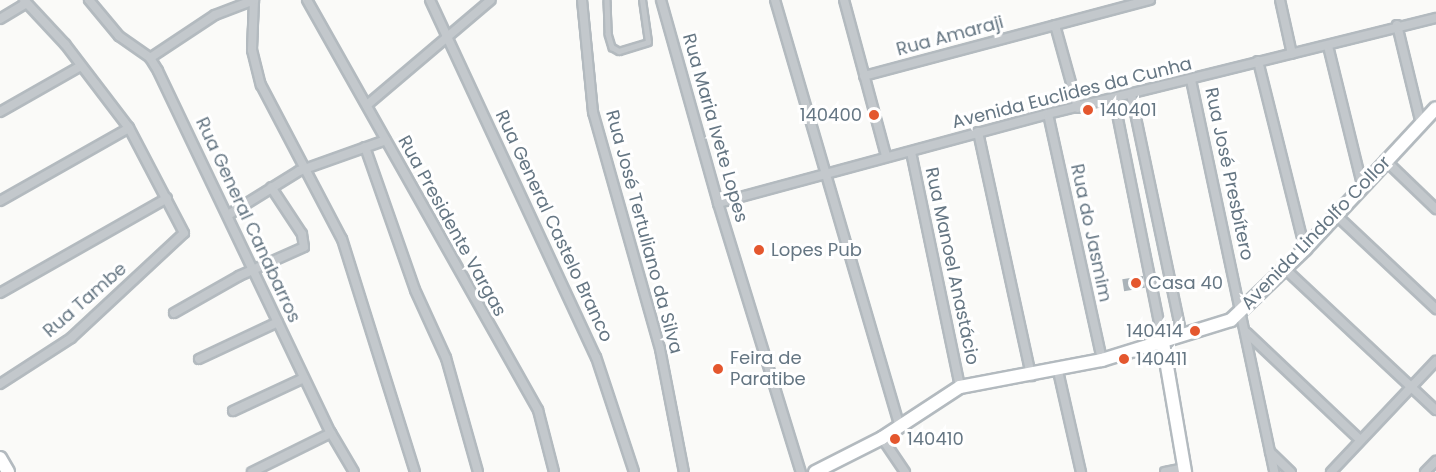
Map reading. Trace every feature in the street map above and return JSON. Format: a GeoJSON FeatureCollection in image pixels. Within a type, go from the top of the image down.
{"type":"FeatureCollection","features":[{"type":"Feature","properties":{"kind":"main road","name":"Avenida Lindolfo Collor"},"geometry":{"type":"LineString","coordinates":[[815,472],[882,438],[960,387],[1058,371],[1182,338],[1231,320],[1305,249],[1362,184],[1435,112]]}},
{"type":"Feature","properties":{"kind":"main road"},"geometry":{"type":"LineString","coordinates":[[1163,343],[1185,470]]}},
{"type":"Feature","properties":{"kind":"main road"},"geometry":{"type":"LineString","coordinates":[[0,458],[8,472]]}},
{"type":"Feature","properties":{"kind":"street","name":"Rua General Canabarros"},"geometry":{"type":"LineString","coordinates":[[89,0],[119,36],[150,58],[228,215],[331,433],[354,472]]}},
{"type":"Feature","properties":{"kind":"street"},"geometry":{"type":"LineString","coordinates":[[150,58],[215,15],[254,0],[252,41],[257,74],[342,239],[415,472]]}},
{"type":"Feature","properties":{"kind":"street","name":"Rua Presidente Vargas"},"geometry":{"type":"LineString","coordinates":[[307,0],[538,410],[554,472]]}},
{"type":"Feature","properties":{"kind":"street","name":"Rua General Castelo Branco"},"geometry":{"type":"LineString","coordinates":[[430,0],[596,357],[634,472]]}},
{"type":"Feature","properties":{"kind":"street"},"geometry":{"type":"LineString","coordinates":[[367,105],[491,0]]}},
{"type":"Feature","properties":{"kind":"street","name":"Rua José Tertuliano da Silva"},"geometry":{"type":"LineString","coordinates":[[582,0],[593,112],[660,349],[684,472]]}},
{"type":"Feature","properties":{"kind":"street","name":"Rua Maria Ivete Lopes"},"geometry":{"type":"LineString","coordinates":[[661,0],[718,203],[801,472]]}},
{"type":"Feature","properties":{"kind":"street"},"geometry":{"type":"LineString","coordinates":[[775,0],[899,425]]}},
{"type":"Feature","properties":{"kind":"street"},"geometry":{"type":"LineString","coordinates":[[844,0],[886,156]]}},
{"type":"Feature","properties":{"kind":"street","name":"Rua Amaraji"},"geometry":{"type":"LineString","coordinates":[[864,76],[1150,0]]}},
{"type":"Feature","properties":{"kind":"street"},"geometry":{"type":"LineString","coordinates":[[1280,0],[1292,54]]}},
{"type":"Feature","properties":{"kind":"street"},"geometry":{"type":"LineString","coordinates":[[0,19],[26,2],[81,66],[129,128],[167,198],[0,293]]}},
{"type":"Feature","properties":{"kind":"street","name":"Avenida Euclides da Cunha"},"geometry":{"type":"LineString","coordinates":[[718,203],[978,132],[1191,80],[1258,61],[1328,46],[1397,25],[1436,18]]}},
{"type":"Feature","properties":{"kind":"street"},"geometry":{"type":"LineString","coordinates":[[1055,25],[1078,108]]}},
{"type":"Feature","properties":{"kind":"street"},"geometry":{"type":"LineString","coordinates":[[1397,25],[1421,124]]}},
{"type":"Feature","properties":{"kind":"street"},"geometry":{"type":"LineString","coordinates":[[1328,46],[1362,184]]}},
{"type":"Feature","properties":{"kind":"street"},"geometry":{"type":"LineString","coordinates":[[1258,61],[1305,249]]}},
{"type":"Feature","properties":{"kind":"street"},"geometry":{"type":"LineString","coordinates":[[0,112],[81,66]]}},
{"type":"Feature","properties":{"kind":"street","name":"Rua José Presbítero"},"geometry":{"type":"LineString","coordinates":[[1191,80],[1247,333],[1274,472]]}},
{"type":"Feature","properties":{"kind":"street"},"geometry":{"type":"LineString","coordinates":[[1131,94],[1182,338]]}},
{"type":"Feature","properties":{"kind":"street"},"geometry":{"type":"LineString","coordinates":[[1114,99],[1163,343]]}},
{"type":"Feature","properties":{"kind":"street","name":"Rua do Jasmim"},"geometry":{"type":"LineString","coordinates":[[1048,114],[1102,360]]}},
{"type":"Feature","properties":{"kind":"street"},"geometry":{"type":"LineString","coordinates":[[0,201],[129,128]]}},
{"type":"Feature","properties":{"kind":"street"},"geometry":{"type":"LineString","coordinates":[[978,132],[1031,376]]}},
{"type":"Feature","properties":{"kind":"street"},"geometry":{"type":"LineString","coordinates":[[228,215],[306,169],[386,140]]}},
{"type":"Feature","properties":{"kind":"street"},"geometry":{"type":"LineString","coordinates":[[365,147],[415,290],[446,358],[478,472]]}},
{"type":"Feature","properties":{"kind":"street","name":"Rua Manoel Anastácio"},"geometry":{"type":"LineString","coordinates":[[911,152],[960,387]]}},
{"type":"Feature","properties":{"kind":"street"},"geometry":{"type":"LineString","coordinates":[[1385,160],[1436,209]]}},
{"type":"Feature","properties":{"kind":"street"},"geometry":{"type":"LineString","coordinates":[[174,314],[304,247],[302,234],[271,188]]}},
{"type":"Feature","properties":{"kind":"street","name":"Rua Tambe"},"geometry":{"type":"LineString","coordinates":[[0,384],[71,338],[184,233],[167,198]]}},
{"type":"Feature","properties":{"kind":"street"},"geometry":{"type":"LineString","coordinates":[[1335,214],[1436,309]]}},
{"type":"Feature","properties":{"kind":"street"},"geometry":{"type":"LineString","coordinates":[[1284,268],[1436,410]]}},
{"type":"Feature","properties":{"kind":"street"},"geometry":{"type":"LineString","coordinates":[[199,360],[278,322]]}},
{"type":"Feature","properties":{"kind":"street"},"geometry":{"type":"LineString","coordinates":[[1247,333],[1360,440]]}},
{"type":"Feature","properties":{"kind":"street"},"geometry":{"type":"LineString","coordinates":[[1331,472],[1436,361]]}},
{"type":"Feature","properties":{"kind":"street"},"geometry":{"type":"LineString","coordinates":[[1058,371],[1081,472]]}},
{"type":"Feature","properties":{"kind":"street"},"geometry":{"type":"LineString","coordinates":[[233,411],[304,378]]}},
{"type":"Feature","properties":{"kind":"street"},"geometry":{"type":"LineString","coordinates":[[252,472],[331,433]]}},
{"type":"Feature","properties":{"kind":"street"},"geometry":{"type":"LineString","coordinates":[[882,438],[905,472]]}},
{"type":"Feature","properties":{"kind":"street"},"geometry":{"type":"LineString","coordinates":[[1270,452],[1291,472]]}},
{"type":"Feature","properties":{"kind":"street"},"geometry":{"type":"LineString","coordinates":[[1425,472],[1436,460]]}},
{"type":"Feature","properties":{"kind":"street"},"geometry":{"type":"LineString","coordinates":[[1165,472],[1185,470]]}},
{"type":"Feature","properties":{"kind":"lane"},"geometry":{"type":"LineString","coordinates":[[607,0],[608,34],[612,47],[619,51],[648,42],[642,0]]}},
{"type":"Feature","properties":{"kind":"building","name":"Casa 40"},"geometry":{"type":"Polygon","coordinates":[[[1143,276],[1145,288],[1124,291],[1122,279],[1143,276]]]}},
{"type":"Feature","properties":{"kind":"place","name":"140401"},"geometry":{"type":"Point","coordinates":[1088,110]}},
{"type":"Feature","properties":{"kind":"place","name":"140400"},"geometry":{"type":"Point","coordinates":[874,115]}},
{"type":"Feature","properties":{"kind":"place","name":"Lopes Pub"},"geometry":{"type":"Point","coordinates":[759,250]}},
{"type":"Feature","properties":{"kind":"place","name":"Casa 40"},"geometry":{"type":"Point","coordinates":[1136,283]}},
{"type":"Feature","properties":{"kind":"place","name":"140414"},"geometry":{"type":"Point","coordinates":[1195,331]}},
{"type":"Feature","properties":{"kind":"place","name":"140411"},"geometry":{"type":"Point","coordinates":[1124,359]}},
{"type":"Feature","properties":{"kind":"place","name":"Feira de Paratibe"},"geometry":{"type":"Point","coordinates":[718,369]}},
{"type":"Feature","properties":{"kind":"place","name":"140410"},"geometry":{"type":"Point","coordinates":[895,439]}}]}
